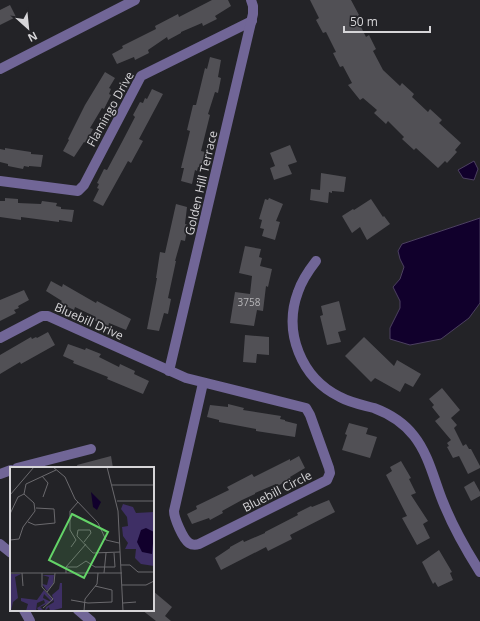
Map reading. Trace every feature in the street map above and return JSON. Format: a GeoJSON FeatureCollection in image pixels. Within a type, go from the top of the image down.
{"type":"FeatureCollection","features":[{"type":"Feature","properties":{"kind":"street"},"geometry":{"type":"LineString","coordinates":[[0,68],[135,0]]}},
{"type":"Feature","properties":{"kind":"street","name":"Golden Hill Terrace"},"geometry":{"type":"LineString","coordinates":[[169,371],[252,21],[254,9],[251,0]]}},
{"type":"Feature","properties":{"kind":"street","name":"Flamingo Drive"},"geometry":{"type":"LineString","coordinates":[[0,181],[67,191],[78,191],[84,185],[141,76],[252,21]]}},
{"type":"Feature","properties":{"kind":"street"},"geometry":{"type":"LineString","coordinates":[[316,261],[298,290],[293,311],[294,336],[302,361],[313,377],[331,393],[350,402],[374,408],[385,413],[396,419],[413,435],[426,454],[443,502],[455,528],[480,572]]}},
{"type":"Feature","properties":{"kind":"street","name":"Bluebill Drive"},"geometry":{"type":"LineString","coordinates":[[0,338],[42,316],[48,316],[169,371]]}},
{"type":"Feature","properties":{"kind":"street","name":"Bluebill Circle"},"geometry":{"type":"LineString","coordinates":[[169,371],[203,383],[303,406],[310,415],[330,473],[327,480],[205,542],[191,544],[187,541],[180,529],[175,518],[174,511],[203,383]]}},
{"type":"Feature","properties":{"kind":"street"},"geometry":{"type":"LineString","coordinates":[[21,467],[91,449]]}},
{"type":"Feature","properties":{"kind":"street"},"geometry":{"type":"LineString","coordinates":[[0,474],[10,470]]}},
{"type":"Feature","properties":{"kind":"street"},"geometry":{"type":"LineString","coordinates":[[0,544],[10,552]]}},
{"type":"Feature","properties":{"kind":"street"},"geometry":{"type":"LineString","coordinates":[[25,611],[30,621]]}},
{"type":"Feature","properties":{"kind":"street"},"geometry":{"type":"LineString","coordinates":[[79,611],[87,620]]}},
{"type":"Feature","properties":{"kind":"shaded area"},"geometry":{"type":"Polygon","coordinates":[[[474,161],[478,169],[474,180],[463,178],[458,170],[474,161]]]}},
{"type":"Feature","properties":{"kind":"shaded area"},"geometry":{"type":"Polygon","coordinates":[[[480,218],[480,303],[469,318],[441,339],[410,345],[390,339],[390,328],[400,308],[400,301],[393,287],[400,279],[404,267],[398,251],[402,244],[480,218]]]}},
{"type":"Feature","properties":{"kind":"building"},"geometry":{"type":"Polygon","coordinates":[[[212,0],[228,0],[231,6],[215,16],[217,19],[203,26],[202,23],[181,32],[168,40],[167,37],[148,50],[149,53],[135,60],[134,57],[117,64],[112,54],[123,48],[122,46],[156,29],[155,26],[178,14],[179,17],[212,0]]]}},
{"type":"Feature","properties":{"kind":"building"},"geometry":{"type":"Polygon","coordinates":[[[310,0],[351,0],[359,15],[356,17],[366,37],[369,35],[376,49],[373,51],[383,70],[400,86],[402,83],[414,94],[412,97],[428,112],[430,109],[442,120],[439,123],[461,143],[455,150],[457,152],[447,163],[445,161],[438,168],[416,148],[414,150],[402,139],[404,137],[388,121],[386,124],[374,113],[377,110],[363,98],[360,100],[348,85],[352,83],[343,66],[340,67],[333,53],[336,52],[326,32],[323,33],[316,20],[319,18],[310,0]]]}},
{"type":"Feature","properties":{"kind":"building"},"geometry":{"type":"Polygon","coordinates":[[[10,5],[16,17],[0,25],[0,10],[10,5]]]}},
{"type":"Feature","properties":{"kind":"building"},"geometry":{"type":"Polygon","coordinates":[[[210,57],[221,60],[218,77],[221,78],[218,93],[215,92],[208,114],[210,115],[201,151],[205,152],[201,168],[198,167],[197,171],[195,170],[192,184],[181,181],[184,168],[181,168],[190,131],[187,130],[193,105],[196,105],[205,68],[207,69],[210,57]]]}},
{"type":"Feature","properties":{"kind":"building"},"geometry":{"type":"Polygon","coordinates":[[[105,72],[115,78],[109,88],[111,89],[109,94],[111,95],[104,109],[102,108],[90,128],[93,129],[86,143],[84,142],[74,157],[63,151],[85,105],[105,72]]]}},
{"type":"Feature","properties":{"kind":"building"},"geometry":{"type":"Polygon","coordinates":[[[152,89],[163,94],[139,139],[143,141],[131,163],[128,161],[103,206],[93,201],[99,189],[97,188],[99,184],[97,183],[104,169],[107,170],[122,142],[135,117],[133,115],[140,102],[143,103],[145,98],[147,99],[152,89]]]}},
{"type":"Feature","properties":{"kind":"building"},"geometry":{"type":"Polygon","coordinates":[[[290,145],[297,162],[288,165],[292,174],[274,180],[270,168],[275,166],[270,153],[290,145]]]}},
{"type":"Feature","properties":{"kind":"building"},"geometry":{"type":"Polygon","coordinates":[[[5,148],[43,155],[41,167],[24,166],[23,169],[8,166],[8,164],[0,162],[0,149],[5,150],[5,148]]]}},
{"type":"Feature","properties":{"kind":"building"},"geometry":{"type":"Polygon","coordinates":[[[321,173],[346,177],[344,192],[329,192],[328,203],[310,200],[311,189],[320,190],[321,173]]]}},
{"type":"Feature","properties":{"kind":"building"},"geometry":{"type":"Polygon","coordinates":[[[5,198],[18,199],[18,203],[41,204],[42,201],[57,203],[56,206],[61,207],[61,209],[74,210],[72,222],[59,220],[59,222],[21,217],[21,220],[0,217],[0,201],[5,201],[5,198]]]}},
{"type":"Feature","properties":{"kind":"building"},"geometry":{"type":"Polygon","coordinates":[[[269,198],[283,204],[276,221],[280,222],[275,240],[262,236],[264,229],[260,228],[262,220],[259,219],[265,199],[268,200],[269,198]]]}},
{"type":"Feature","properties":{"kind":"building"},"geometry":{"type":"Polygon","coordinates":[[[371,199],[383,217],[384,216],[390,224],[367,240],[360,227],[352,233],[342,216],[371,199]]]}},
{"type":"Feature","properties":{"kind":"building"},"geometry":{"type":"Polygon","coordinates":[[[176,204],[187,207],[185,224],[188,225],[185,241],[181,240],[175,261],[168,298],[171,299],[168,314],[164,313],[159,331],[147,329],[157,278],[160,252],[165,253],[176,204]]]}},
{"type":"Feature","properties":{"kind":"building"},"geometry":{"type":"Polygon","coordinates":[[[245,246],[261,249],[259,257],[262,258],[260,266],[272,269],[268,287],[266,286],[263,311],[257,310],[254,326],[230,323],[235,292],[250,294],[252,276],[239,273],[245,246]]]}},
{"type":"Feature","properties":{"kind":"building"},"geometry":{"type":"Polygon","coordinates":[[[51,281],[62,287],[63,284],[96,303],[97,301],[131,319],[126,330],[109,323],[108,327],[94,320],[96,317],[75,307],[74,310],[60,303],[62,301],[46,291],[51,281]]]}},
{"type":"Feature","properties":{"kind":"building"},"geometry":{"type":"Polygon","coordinates":[[[24,290],[29,300],[14,310],[16,313],[0,321],[0,300],[24,290]]]}},
{"type":"Feature","properties":{"kind":"building"},"geometry":{"type":"Polygon","coordinates":[[[339,301],[346,330],[338,332],[341,342],[327,345],[320,316],[323,315],[321,306],[339,301]]]}},
{"type":"Feature","properties":{"kind":"building"},"geometry":{"type":"Polygon","coordinates":[[[48,332],[55,345],[21,364],[20,362],[0,374],[0,355],[31,337],[32,339],[37,338],[48,332]]]}},
{"type":"Feature","properties":{"kind":"building"},"geometry":{"type":"Polygon","coordinates":[[[245,335],[269,337],[269,355],[257,354],[256,363],[243,362],[245,335]]]}},
{"type":"Feature","properties":{"kind":"building"},"geometry":{"type":"Polygon","coordinates":[[[364,337],[394,366],[397,360],[421,374],[413,387],[405,383],[400,392],[375,378],[371,382],[345,356],[364,337]]]}},
{"type":"Feature","properties":{"kind":"building"},"geometry":{"type":"Polygon","coordinates":[[[68,344],[85,350],[86,348],[101,354],[99,357],[119,367],[120,364],[135,371],[134,374],[149,381],[143,394],[107,379],[108,377],[73,363],[74,361],[63,356],[68,344]]]}},
{"type":"Feature","properties":{"kind":"building"},"geometry":{"type":"Polygon","coordinates":[[[442,388],[460,410],[451,418],[457,425],[454,428],[463,446],[466,444],[469,449],[471,449],[480,466],[480,468],[468,474],[459,456],[453,458],[447,447],[449,446],[447,443],[451,440],[435,421],[440,417],[432,407],[434,405],[429,399],[442,388]]]}},
{"type":"Feature","properties":{"kind":"building"},"geometry":{"type":"Polygon","coordinates":[[[228,404],[244,408],[243,410],[281,416],[280,419],[297,424],[295,437],[256,431],[256,429],[219,422],[219,420],[207,417],[210,405],[228,407],[228,404]]]}},
{"type":"Feature","properties":{"kind":"building"},"geometry":{"type":"Polygon","coordinates":[[[349,423],[368,428],[366,434],[377,437],[370,458],[342,450],[349,423]]]}},
{"type":"Feature","properties":{"kind":"building"},"geometry":{"type":"Polygon","coordinates":[[[111,456],[113,467],[78,467],[77,465],[111,456]]]}},
{"type":"Feature","properties":{"kind":"building"},"geometry":{"type":"Polygon","coordinates":[[[299,456],[305,468],[290,477],[291,479],[277,486],[276,484],[255,493],[222,511],[223,513],[210,520],[209,518],[192,524],[187,514],[197,509],[196,506],[229,490],[227,487],[252,474],[254,477],[299,456]]]}},
{"type":"Feature","properties":{"kind":"building"},"geometry":{"type":"Polygon","coordinates":[[[401,461],[411,478],[409,479],[416,493],[411,495],[428,521],[423,524],[430,538],[417,545],[402,518],[407,516],[386,475],[392,471],[390,467],[401,461]]]}},
{"type":"Feature","properties":{"kind":"building"},"geometry":{"type":"Polygon","coordinates":[[[474,481],[480,492],[480,496],[471,501],[464,487],[474,481]]]}},
{"type":"Feature","properties":{"kind":"building"},"geometry":{"type":"Polygon","coordinates":[[[329,500],[335,512],[290,535],[292,539],[268,551],[266,547],[221,570],[215,558],[230,547],[243,540],[244,542],[265,533],[298,515],[297,513],[311,506],[312,507],[329,500]]]}},
{"type":"Feature","properties":{"kind":"building"},"geometry":{"type":"Polygon","coordinates":[[[439,550],[452,572],[450,573],[453,580],[438,587],[435,582],[433,584],[422,562],[439,550]]]}},
{"type":"Feature","properties":{"kind":"building"},"geometry":{"type":"Polygon","coordinates":[[[154,592],[172,607],[165,616],[171,621],[156,621],[143,611],[154,611],[154,592]]]}}]}
